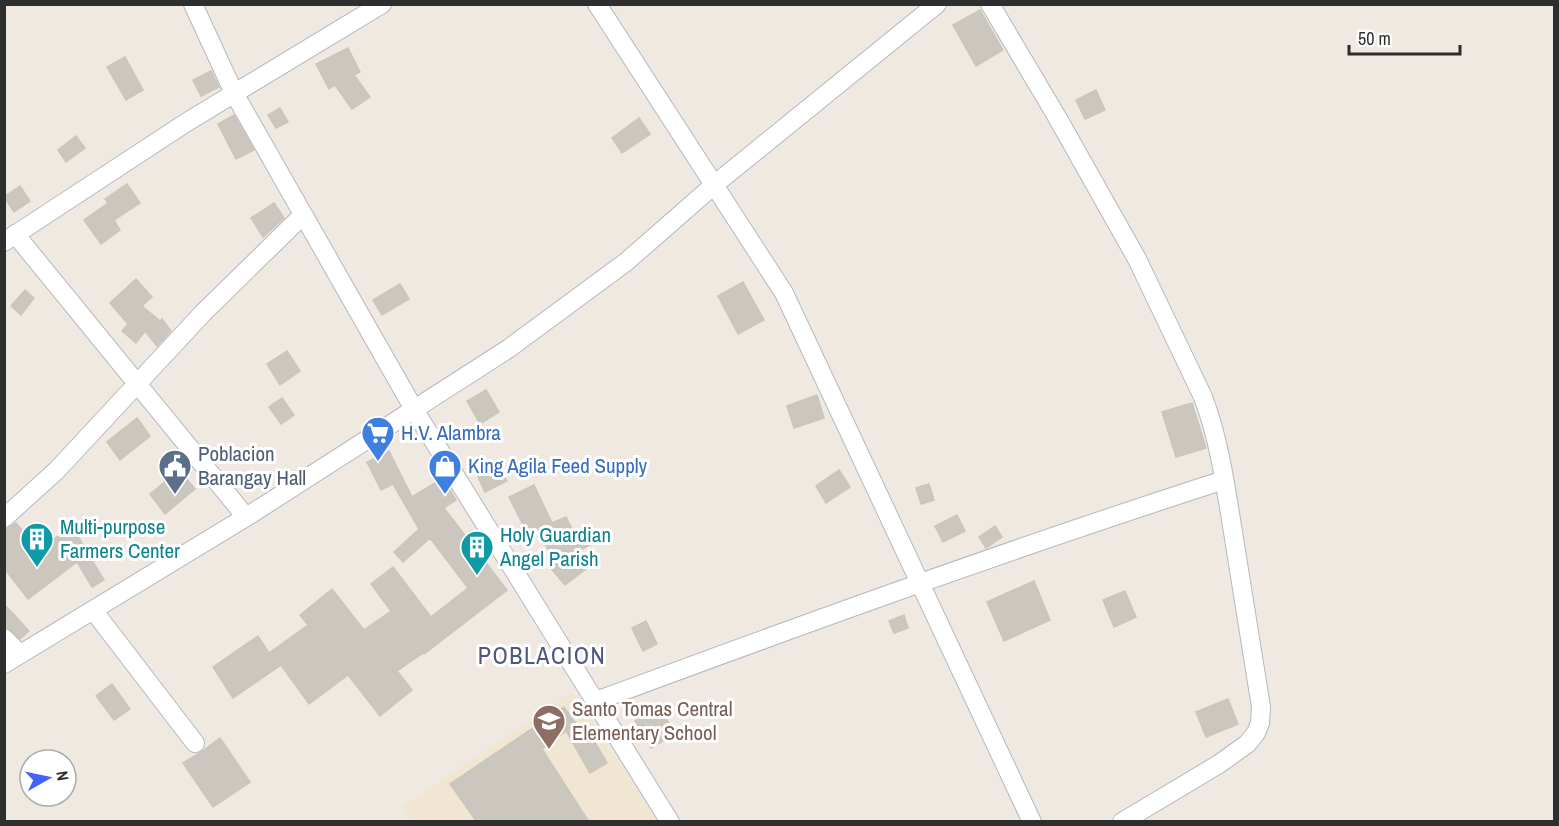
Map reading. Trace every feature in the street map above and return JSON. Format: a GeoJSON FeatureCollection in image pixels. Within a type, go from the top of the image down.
{"type":"FeatureCollection","features":[{"type":"Feature","properties":{"kind":"street"},"geometry":{"type":"LineString","coordinates":[[192,4],[234,93],[415,411],[670,822]]}},
{"type":"Feature","properties":{"kind":"street"},"geometry":{"type":"LineString","coordinates":[[246,517],[137,385],[10,238],[234,93],[382,4]]}},
{"type":"Feature","properties":{"kind":"street"},"geometry":{"type":"LineString","coordinates":[[597,4],[784,293],[1032,822]]}},
{"type":"Feature","properties":{"kind":"street"},"geometry":{"type":"LineString","coordinates":[[4,638],[12,659],[246,517],[415,411],[508,349],[626,262],[714,185],[937,4]]}},
{"type":"Feature","properties":{"kind":"street"},"geometry":{"type":"LineString","coordinates":[[990,4],[1137,259],[1209,414],[1224,480],[1261,707],[1260,723],[1256,733],[1246,744],[1228,758],[1122,822]]}},
{"type":"Feature","properties":{"kind":"street"},"geometry":{"type":"LineString","coordinates":[[4,518],[56,471],[203,313],[303,215]]}},
{"type":"Feature","properties":{"kind":"street"},"geometry":{"type":"LineString","coordinates":[[596,701],[920,582],[1066,531],[1224,480]]}},
{"type":"Feature","properties":{"kind":"street"},"geometry":{"type":"LineString","coordinates":[[93,610],[195,743]]}},
{"type":"Feature","properties":{"kind":"shaded area","name":"Santo Tomas Central Elementary School"},"geometry":{"type":"Polygon","coordinates":[[[572,692],[658,821],[412,821],[402,807],[572,692]]]}},
{"type":"Feature","properties":{"kind":"building"},"geometry":{"type":"Polygon","coordinates":[[[980,10],[1003,50],[976,66],[953,25],[980,10]]]}},
{"type":"Feature","properties":{"kind":"building"},"geometry":{"type":"Polygon","coordinates":[[[348,48],[360,72],[354,75],[370,97],[352,109],[335,85],[329,89],[316,64],[348,48]]]}},
{"type":"Feature","properties":{"kind":"building"},"geometry":{"type":"Polygon","coordinates":[[[125,57],[143,90],[126,100],[107,67],[125,57]]]}},
{"type":"Feature","properties":{"kind":"building"},"geometry":{"type":"Polygon","coordinates":[[[211,71],[219,87],[201,96],[193,80],[211,71]]]}},
{"type":"Feature","properties":{"kind":"building"},"geometry":{"type":"Polygon","coordinates":[[[1096,90],[1105,110],[1085,119],[1076,100],[1096,90]]]}},
{"type":"Feature","properties":{"kind":"building"},"geometry":{"type":"Polygon","coordinates":[[[280,108],[288,122],[276,128],[268,115],[280,108]]]}},
{"type":"Feature","properties":{"kind":"building"},"geometry":{"type":"Polygon","coordinates":[[[234,115],[254,150],[236,159],[218,124],[234,115]]]}},
{"type":"Feature","properties":{"kind":"building"},"geometry":{"type":"Polygon","coordinates":[[[639,118],[650,134],[622,153],[612,138],[639,118]]]}},
{"type":"Feature","properties":{"kind":"building"},"geometry":{"type":"Polygon","coordinates":[[[76,136],[85,148],[66,162],[58,150],[76,136]]]}},
{"type":"Feature","properties":{"kind":"building"},"geometry":{"type":"Polygon","coordinates":[[[127,184],[140,203],[114,220],[120,230],[101,244],[84,220],[108,203],[105,199],[127,184]]]}},
{"type":"Feature","properties":{"kind":"building"},"geometry":{"type":"Polygon","coordinates":[[[20,186],[30,201],[14,212],[4,197],[20,186]]]}},
{"type":"Feature","properties":{"kind":"building"},"geometry":{"type":"Polygon","coordinates":[[[274,203],[284,218],[263,237],[251,218],[274,203]]]}},
{"type":"Feature","properties":{"kind":"building"},"geometry":{"type":"Polygon","coordinates":[[[136,279],[152,297],[142,306],[160,321],[162,319],[171,331],[157,346],[145,331],[136,343],[122,331],[128,324],[110,303],[136,279]]]}},
{"type":"Feature","properties":{"kind":"building"},"geometry":{"type":"Polygon","coordinates":[[[743,282],[764,320],[738,334],[718,296],[743,282]]]}},
{"type":"Feature","properties":{"kind":"building"},"geometry":{"type":"Polygon","coordinates":[[[400,284],[409,299],[382,315],[373,300],[400,284]]]}},
{"type":"Feature","properties":{"kind":"building"},"geometry":{"type":"Polygon","coordinates":[[[25,290],[34,298],[21,315],[11,306],[25,290]]]}},
{"type":"Feature","properties":{"kind":"building"},"geometry":{"type":"Polygon","coordinates":[[[287,351],[300,371],[280,385],[267,364],[287,351]]]}},
{"type":"Feature","properties":{"kind":"building"},"geometry":{"type":"Polygon","coordinates":[[[486,390],[499,412],[480,424],[467,401],[486,390]]]}},
{"type":"Feature","properties":{"kind":"building"},"geometry":{"type":"Polygon","coordinates":[[[817,395],[824,418],[794,428],[787,406],[817,395]]]}},
{"type":"Feature","properties":{"kind":"building"},"geometry":{"type":"Polygon","coordinates":[[[282,398],[294,415],[281,424],[269,407],[282,398]]]}},
{"type":"Feature","properties":{"kind":"building"},"geometry":{"type":"Polygon","coordinates":[[[1192,403],[1206,448],[1176,457],[1162,412],[1192,403]]]}},
{"type":"Feature","properties":{"kind":"building"},"geometry":{"type":"Polygon","coordinates":[[[137,418],[150,436],[120,460],[107,442],[137,418]]]}},
{"type":"Feature","properties":{"kind":"building"},"geometry":{"type":"Polygon","coordinates":[[[389,451],[412,497],[443,478],[456,500],[444,508],[507,590],[424,654],[397,671],[412,690],[380,716],[348,675],[309,704],[281,665],[233,698],[213,667],[258,636],[269,653],[308,625],[300,615],[332,589],[364,630],[391,611],[371,584],[393,567],[431,617],[468,588],[430,538],[403,562],[394,552],[419,529],[393,484],[381,490],[367,462],[389,451]]]}},
{"type":"Feature","properties":{"kind":"building"},"geometry":{"type":"Polygon","coordinates":[[[499,466],[507,481],[485,492],[478,477],[499,466]]]}},
{"type":"Feature","properties":{"kind":"building"},"geometry":{"type":"Polygon","coordinates":[[[179,470],[195,489],[165,514],[150,494],[179,470]]]}},
{"type":"Feature","properties":{"kind":"building"},"geometry":{"type":"Polygon","coordinates":[[[839,470],[850,487],[826,503],[816,486],[839,470]]]}},
{"type":"Feature","properties":{"kind":"building"},"geometry":{"type":"Polygon","coordinates":[[[929,484],[934,500],[921,504],[916,488],[929,484]]]}},
{"type":"Feature","properties":{"kind":"building"},"geometry":{"type":"Polygon","coordinates":[[[534,485],[552,523],[566,517],[577,539],[588,534],[593,543],[575,553],[587,568],[565,585],[549,566],[554,562],[536,526],[526,531],[509,497],[534,485]]]}},
{"type":"Feature","properties":{"kind":"building"},"geometry":{"type":"Polygon","coordinates":[[[957,515],[965,531],[943,542],[935,526],[957,515]]]}},
{"type":"Feature","properties":{"kind":"building"},"geometry":{"type":"Polygon","coordinates":[[[16,523],[35,545],[46,537],[50,541],[73,528],[104,580],[92,587],[77,562],[28,599],[4,568],[4,531],[16,523]]]}},
{"type":"Feature","properties":{"kind":"building"},"geometry":{"type":"Polygon","coordinates":[[[995,526],[1002,537],[986,548],[979,537],[995,526]]]}},
{"type":"Feature","properties":{"kind":"building"},"geometry":{"type":"Polygon","coordinates":[[[1034,581],[1050,620],[1004,641],[987,602],[1034,581]]]}},
{"type":"Feature","properties":{"kind":"building"},"geometry":{"type":"Polygon","coordinates":[[[1125,591],[1136,617],[1114,627],[1103,600],[1125,591]]]}},
{"type":"Feature","properties":{"kind":"building"},"geometry":{"type":"Polygon","coordinates":[[[4,604],[29,631],[20,639],[4,627],[4,604]]]}},
{"type":"Feature","properties":{"kind":"building"},"geometry":{"type":"Polygon","coordinates":[[[904,615],[908,628],[894,633],[889,621],[904,615]]]}},
{"type":"Feature","properties":{"kind":"building"},"geometry":{"type":"Polygon","coordinates":[[[646,621],[657,644],[643,651],[632,628],[646,621]]]}},
{"type":"Feature","properties":{"kind":"building"},"geometry":{"type":"Polygon","coordinates":[[[112,684],[130,709],[114,720],[96,696],[112,684]]]}},
{"type":"Feature","properties":{"kind":"building"},"geometry":{"type":"Polygon","coordinates":[[[1228,699],[1238,724],[1206,737],[1196,712],[1228,699]]]}},
{"type":"Feature","properties":{"kind":"building"},"geometry":{"type":"Polygon","coordinates":[[[659,706],[675,734],[651,748],[635,721],[659,706]]]}},
{"type":"Feature","properties":{"kind":"building"},"geometry":{"type":"Polygon","coordinates":[[[564,707],[584,735],[589,732],[607,763],[590,773],[566,731],[542,749],[589,822],[477,822],[450,784],[564,707]]]}},
{"type":"Feature","properties":{"kind":"building"},"geometry":{"type":"Polygon","coordinates":[[[220,738],[250,782],[213,807],[183,763],[220,738]]]}},
{"type":"Feature","properties":{"kind":"place","name":"H.V. Alambra"},"geometry":{"type":"Point","coordinates":[378,462]}},
{"type":"Feature","properties":{"kind":"place","name":"Poblacion Barangay Hall"},"geometry":{"type":"Point","coordinates":[175,495]}},
{"type":"Feature","properties":{"kind":"place","name":"King Agila Feed Supply"},"geometry":{"type":"Point","coordinates":[445,495]}},
{"type":"Feature","properties":{"kind":"place","name":"Multi-purpose Farmers Center"},"geometry":{"type":"Point","coordinates":[37,568]}},
{"type":"Feature","properties":{"kind":"place","name":"Holy Guardian Angel Parish"},"geometry":{"type":"Point","coordinates":[477,576]}},
{"type":"Feature","properties":{"kind":"place","name":"Santo Tomas Central Elementary School"},"geometry":{"type":"Point","coordinates":[549,750]}},
{"type":"Feature","properties":{"kind":"district","name":"POBLACION"},"geometry":{"type":"Point","coordinates":[542,656]}}]}
